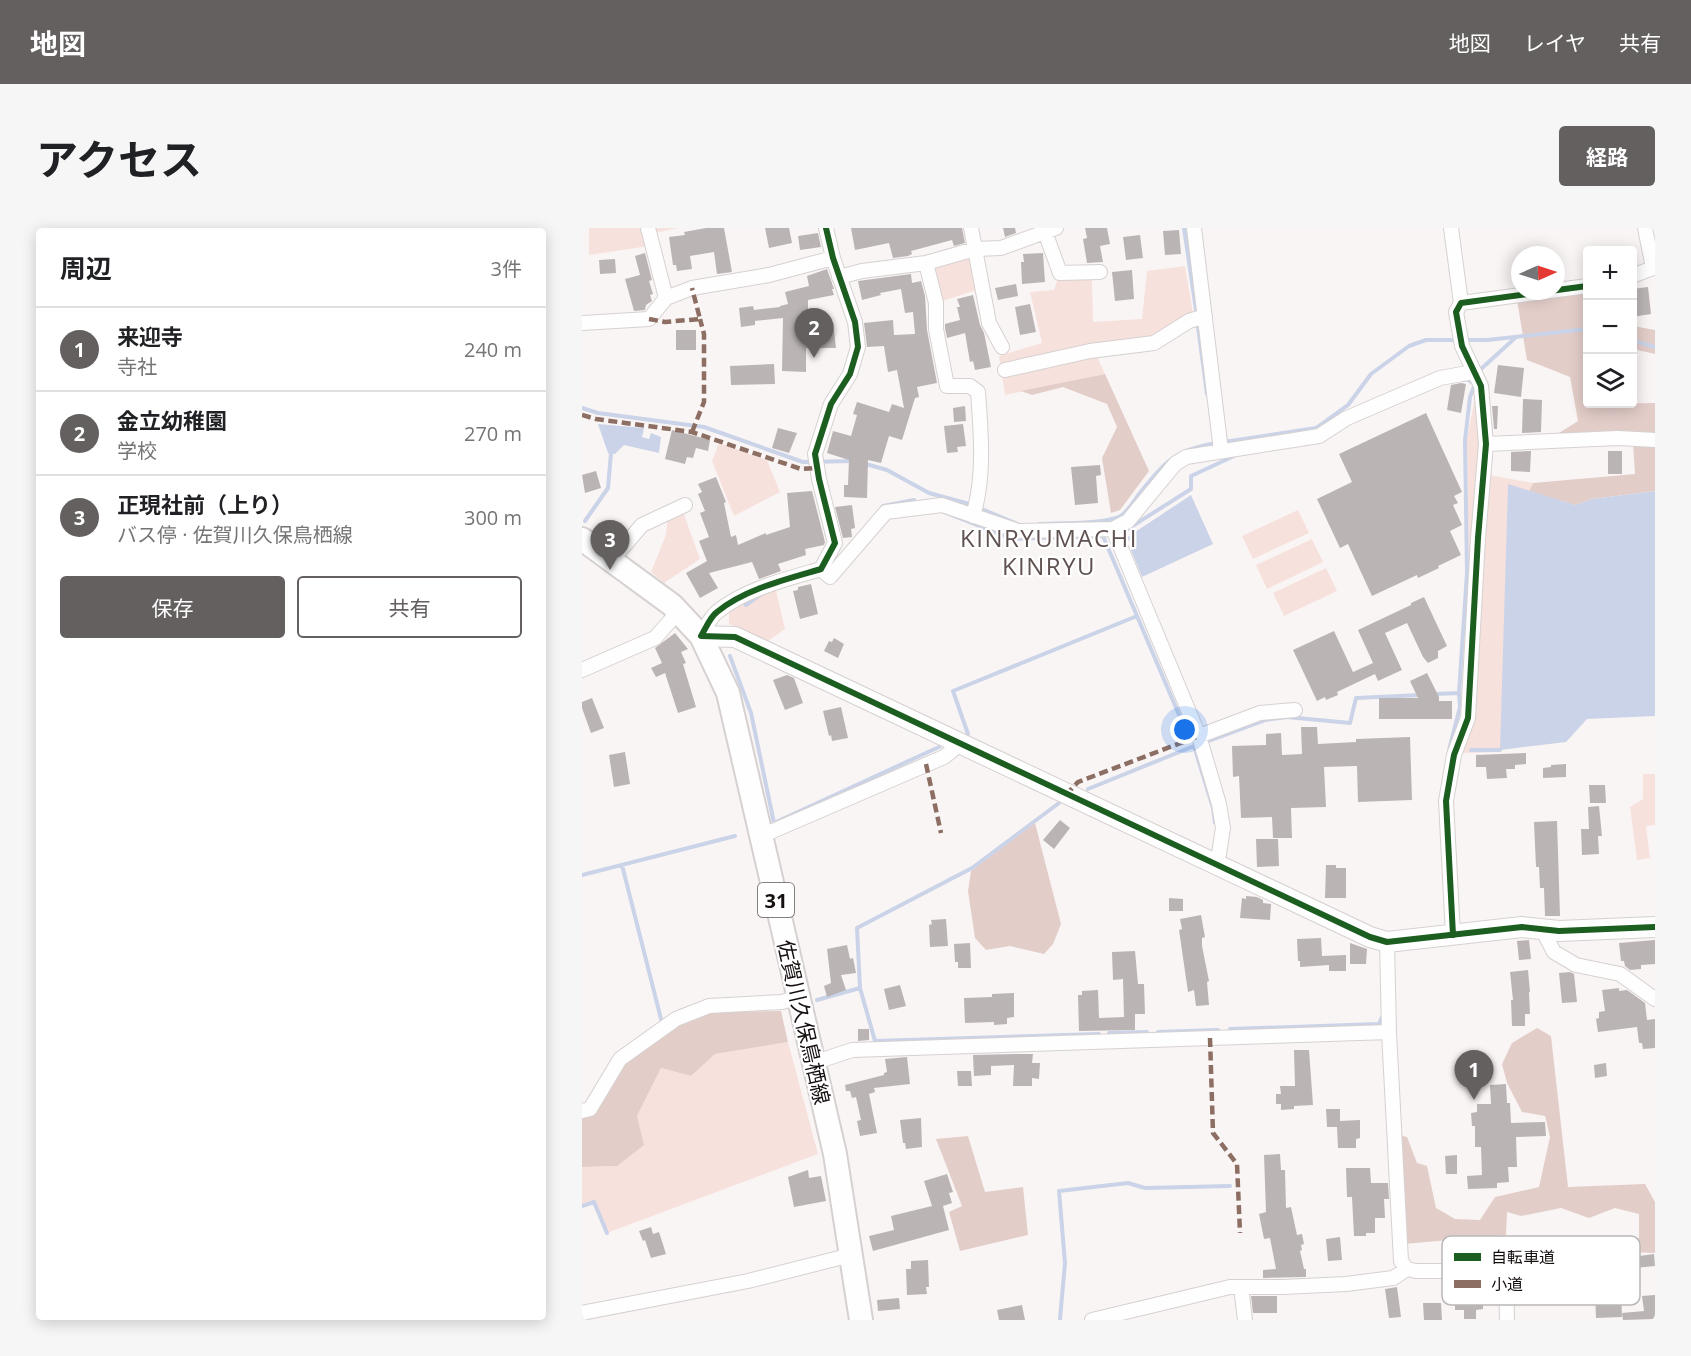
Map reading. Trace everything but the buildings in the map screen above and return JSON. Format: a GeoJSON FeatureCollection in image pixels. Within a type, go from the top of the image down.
{"type":"FeatureCollection","features":[{"type":"Feature","properties":{"kind":"main road","name":"佐賀川久保鳥栖線"},"geometry":{"type":"LineString","coordinates":[[582,539],[678,612],[701,636],[728,693],[835,1154],[861,1320]]}},
{"type":"Feature","properties":{"kind":"street"},"geometry":{"type":"LineString","coordinates":[[648,228],[666,298]]}},
{"type":"Feature","properties":{"kind":"street"},"geometry":{"type":"LineString","coordinates":[[826,228],[832,258],[855,322],[858,347],[850,374],[831,404],[816,461],[835,543],[821,569],[764,586],[733,602],[715,613],[701,636],[735,638],[1370,938],[1387,942],[1522,927],[1543,931],[1655,927]]}},
{"type":"Feature","properties":{"kind":"street"},"geometry":{"type":"LineString","coordinates":[[972,228],[989,323],[1002,347]]}},
{"type":"Feature","properties":{"kind":"street"},"geometry":{"type":"LineString","coordinates":[[1194,228],[1221,451]]}},
{"type":"Feature","properties":{"kind":"street"},"geometry":{"type":"LineString","coordinates":[[1450,228],[1461,303],[1456,312],[1461,340],[1480,386],[1486,444],[1478,538],[1468,718],[1454,755],[1446,801],[1453,935]]}},
{"type":"Feature","properties":{"kind":"street"},"geometry":{"type":"LineString","coordinates":[[1637,274],[1653,268],[1645,228]]}},
{"type":"Feature","properties":{"kind":"street"},"geometry":{"type":"LineString","coordinates":[[839,277],[862,271],[927,263],[975,249],[1001,248],[1051,230],[1060,273],[1100,272]]}},
{"type":"Feature","properties":{"kind":"street"},"geometry":{"type":"LineString","coordinates":[[582,323],[650,319],[666,298],[692,288],[769,275],[832,258]]}},
{"type":"Feature","properties":{"kind":"street"},"geometry":{"type":"LineString","coordinates":[[927,263],[936,303],[936,329],[947,386],[970,386],[978,392],[981,443],[979,498],[973,516]]}},
{"type":"Feature","properties":{"kind":"street"},"geometry":{"type":"LineString","coordinates":[[1461,303],[1583,287]]}},
{"type":"Feature","properties":{"kind":"street"},"geometry":{"type":"LineString","coordinates":[[1005,370],[1090,351],[1154,343],[1189,321],[1205,316]]}},
{"type":"Feature","properties":{"kind":"street"},"geometry":{"type":"LineString","coordinates":[[821,569],[830,577],[886,512],[942,506],[1018,531],[1113,529],[1128,521],[1175,464],[1186,457],[1319,436],[1347,418],[1440,378],[1473,372]]}},
{"type":"Feature","properties":{"kind":"street"},"geometry":{"type":"LineString","coordinates":[[1486,444],[1618,438],[1655,440]]}},
{"type":"Feature","properties":{"kind":"street"},"geometry":{"type":"LineString","coordinates":[[612,560],[642,525],[685,505]]}},
{"type":"Feature","properties":{"kind":"street"},"geometry":{"type":"LineString","coordinates":[[1113,529],[1199,736],[1220,804],[1223,828],[1215,864]]}},
{"type":"Feature","properties":{"kind":"street"},"geometry":{"type":"LineString","coordinates":[[582,670],[655,638],[678,612]]}},
{"type":"Feature","properties":{"kind":"street"},"geometry":{"type":"LineString","coordinates":[[1199,736],[1260,713],[1295,710]]}},
{"type":"Feature","properties":{"kind":"street"},"geometry":{"type":"LineString","coordinates":[[761,836],[944,757],[960,744]]}},
{"type":"Feature","properties":{"kind":"street"},"geometry":{"type":"LineString","coordinates":[[1543,931],[1554,952],[1576,965],[1620,974],[1655,999]]}},
{"type":"Feature","properties":{"kind":"street"},"geometry":{"type":"LineString","coordinates":[[1387,942],[1389,1032],[1401,1261],[1407,1269],[1442,1271]]}},
{"type":"Feature","properties":{"kind":"street"},"geometry":{"type":"LineString","coordinates":[[582,1111],[590,1109],[620,1059],[676,1019],[709,1006],[782,1002],[798,997]]}},
{"type":"Feature","properties":{"kind":"street"},"geometry":{"type":"LineString","coordinates":[[813,1063],[852,1050],[1389,1032]]}},
{"type":"Feature","properties":{"kind":"street"},"geometry":{"type":"LineString","coordinates":[[582,1314],[748,1281],[851,1255]]}},
{"type":"Feature","properties":{"kind":"street"},"geometry":{"type":"LineString","coordinates":[[1092,1320],[1230,1287],[1346,1284],[1393,1278],[1407,1269]]}},
{"type":"Feature","properties":{"kind":"street"},"geometry":{"type":"LineString","coordinates":[[1241,1287],[1245,1320]]}},
{"type":"Feature","properties":{"kind":"street"},"geometry":{"type":"LineString","coordinates":[[1507,1305],[1507,1320]]}},
{"type":"Feature","properties":{"kind":"shaded area"},"geometry":{"type":"Polygon","coordinates":[[[589,228],[678,228],[646,235],[649,246],[589,255],[589,228]]]}},
{"type":"Feature","properties":{"kind":"shaded area"},"geometry":{"type":"Polygon","coordinates":[[[972,253],[977,290],[939,302],[930,266],[972,253]]]}},
{"type":"Feature","properties":{"kind":"shaded area"},"geometry":{"type":"Polygon","coordinates":[[[1185,266],[1195,325],[1096,354],[1105,374],[1005,395],[999,356],[1042,343],[1030,292],[1054,290],[1058,278],[1092,278],[1093,322],[1142,319],[1147,271],[1185,266]]]}},
{"type":"Feature","properties":{"kind":"shaded area"},"geometry":{"type":"Polygon","coordinates":[[[1583,289],[1583,408],[1637,408],[1637,403],[1655,403],[1655,491],[1592,499],[1575,505],[1529,491],[1533,483],[1635,474],[1633,443],[1551,438],[1578,421],[1570,377],[1527,360],[1517,300],[1565,300],[1565,292],[1583,289]]]}},
{"type":"Feature","properties":{"kind":"shaded area"},"geometry":{"type":"Polygon","coordinates":[[[1637,327],[1655,330],[1655,354],[1637,350],[1637,327]]]}},
{"type":"Feature","properties":{"kind":"shaded area"},"geometry":{"type":"Polygon","coordinates":[[[1105,374],[1149,471],[1120,510],[1111,513],[1102,458],[1117,427],[1107,404],[1063,387],[1032,395],[1021,391],[1105,374]]]}},
{"type":"Feature","properties":{"kind":"shaded area"},"geometry":{"type":"Polygon","coordinates":[[[1477,386],[1479,473],[1533,483],[1529,491],[1508,485],[1501,752],[1463,753],[1474,716],[1461,706],[1469,573],[1467,439],[1477,386]]]}},
{"type":"Feature","properties":{"kind":"shaded area"},"geometry":{"type":"Polygon","coordinates":[[[719,443],[767,460],[780,492],[734,516],[712,461],[719,443]]]}},
{"type":"Feature","properties":{"kind":"shaded area"},"geometry":{"type":"Polygon","coordinates":[[[682,509],[700,559],[664,583],[651,572],[666,535],[668,515],[682,509]]]}},
{"type":"Feature","properties":{"kind":"shaded area"},"geometry":{"type":"Polygon","coordinates":[[[1298,510],[1309,533],[1253,559],[1242,536],[1298,510]]]}},
{"type":"Feature","properties":{"kind":"shaded area"},"geometry":{"type":"Polygon","coordinates":[[[1312,539],[1323,562],[1267,589],[1256,565],[1312,539]]]}},
{"type":"Feature","properties":{"kind":"shaded area"},"geometry":{"type":"Polygon","coordinates":[[[1326,568],[1337,591],[1284,616],[1273,593],[1326,568]]]}},
{"type":"Feature","properties":{"kind":"shaded area"},"geometry":{"type":"Polygon","coordinates":[[[775,586],[785,629],[768,641],[729,624],[729,611],[775,586]]]}},
{"type":"Feature","properties":{"kind":"shaded area"},"geometry":{"type":"Polygon","coordinates":[[[1643,774],[1655,774],[1655,825],[1646,826],[1650,858],[1637,860],[1630,807],[1643,799],[1643,774]]]}},
{"type":"Feature","properties":{"kind":"shaded area"},"geometry":{"type":"Polygon","coordinates":[[[1035,823],[1061,924],[1053,944],[1044,954],[1010,946],[986,950],[975,938],[968,891],[971,871],[1035,823]]]}},
{"type":"Feature","properties":{"kind":"shaded area"},"geometry":{"type":"Polygon","coordinates":[[[781,1011],[788,1042],[715,1054],[691,1076],[661,1068],[637,1116],[644,1145],[617,1166],[582,1167],[582,1115],[621,1063],[677,1024],[709,1012],[781,1011]]]}},
{"type":"Feature","properties":{"kind":"shaded area"},"geometry":{"type":"Polygon","coordinates":[[[1537,1028],[1551,1036],[1568,1187],[1645,1184],[1655,1202],[1655,1253],[1640,1252],[1639,1214],[1615,1208],[1589,1218],[1561,1208],[1521,1216],[1507,1212],[1506,1235],[1442,1236],[1442,1241],[1404,1244],[1399,1135],[1407,1137],[1417,1163],[1427,1166],[1436,1208],[1455,1219],[1480,1220],[1495,1197],[1539,1187],[1550,1137],[1545,1116],[1522,1112],[1507,1083],[1502,1064],[1512,1043],[1537,1028]]]}},
{"type":"Feature","properties":{"kind":"shaded area"},"geometry":{"type":"Polygon","coordinates":[[[788,1042],[818,1154],[607,1233],[595,1202],[582,1206],[582,1167],[617,1166],[637,1116],[661,1068],[691,1076],[715,1054],[788,1042]]]}},
{"type":"Feature","properties":{"kind":"shaded area"},"geometry":{"type":"Polygon","coordinates":[[[968,1136],[985,1192],[1023,1187],[1028,1235],[960,1251],[949,1212],[962,1206],[936,1139],[968,1136]]]}},
{"type":"Feature","properties":{"kind":"water"},"geometry":{"type":"Polygon","coordinates":[[[598,424],[644,428],[642,437],[649,439],[651,433],[661,437],[659,453],[624,445],[615,454],[608,453],[598,424]]]}},
{"type":"Feature","properties":{"kind":"water"},"geometry":{"type":"Polygon","coordinates":[[[1508,484],[1575,505],[1592,499],[1655,491],[1655,716],[1587,719],[1566,742],[1500,750],[1508,484]]]}},
{"type":"Feature","properties":{"kind":"water"},"geometry":{"type":"Polygon","coordinates":[[[1191,495],[1213,544],[1142,577],[1131,550],[1136,548],[1132,539],[1127,541],[1126,538],[1191,495]]]}},
{"type":"Feature","properties":{"kind":"waterway"},"geometry":{"type":"LineString","coordinates":[[1184,228],[1196,310]]}},
{"type":"Feature","properties":{"kind":"waterway"},"geometry":{"type":"LineString","coordinates":[[1198,327],[1207,394]]}},
{"type":"Feature","properties":{"kind":"waterway"},"geometry":{"type":"LineString","coordinates":[[1224,442],[1316,428],[1348,405],[1371,374],[1409,346],[1426,340],[1487,340],[1583,329]]}},
{"type":"Feature","properties":{"kind":"waterway"},"geometry":{"type":"LineString","coordinates":[[1481,369],[1515,338]]}},
{"type":"Feature","properties":{"kind":"waterway"},"geometry":{"type":"LineString","coordinates":[[1637,342],[1655,347]]}},
{"type":"Feature","properties":{"kind":"waterway"},"geometry":{"type":"LineString","coordinates":[[1459,693],[1467,573],[1465,440],[1470,397],[1475,384],[1467,379],[1463,380]]}},
{"type":"Feature","properties":{"kind":"waterway"},"geometry":{"type":"LineString","coordinates":[[582,408],[598,413],[704,427],[803,462],[853,461]]}},
{"type":"Feature","properties":{"kind":"waterway"},"geometry":{"type":"LineString","coordinates":[[1039,524],[1094,522],[1121,516],[1164,465],[1190,449],[1217,443]]}},
{"type":"Feature","properties":{"kind":"waterway"},"geometry":{"type":"LineString","coordinates":[[585,521],[608,488],[611,453]]}},
{"type":"Feature","properties":{"kind":"waterway"},"geometry":{"type":"LineString","coordinates":[[1123,532],[1191,489],[1191,476],[1234,456]]}},
{"type":"Feature","properties":{"kind":"waterway"},"geometry":{"type":"LineString","coordinates":[[866,464],[887,470],[929,493],[973,505]]}},
{"type":"Feature","properties":{"kind":"waterway"},"geometry":{"type":"LineString","coordinates":[[881,509],[883,506],[914,500]]}},
{"type":"Feature","properties":{"kind":"waterway"},"geometry":{"type":"LineString","coordinates":[[979,508],[1020,525]]}},
{"type":"Feature","properties":{"kind":"waterway"},"geometry":{"type":"LineString","coordinates":[[944,512],[1012,539],[1103,536],[1185,729]]}},
{"type":"Feature","properties":{"kind":"waterway"},"geometry":{"type":"LineString","coordinates":[[746,605],[760,595]]}},
{"type":"Feature","properties":{"kind":"waterway"},"geometry":{"type":"LineString","coordinates":[[968,734],[953,691],[1137,616]]}},
{"type":"Feature","properties":{"kind":"waterway"},"geometry":{"type":"LineString","coordinates":[[730,656],[751,713],[774,823],[939,747]]}},
{"type":"Feature","properties":{"kind":"waterway"},"geometry":{"type":"LineString","coordinates":[[1435,694],[1459,693],[1460,707],[1449,750]]}},
{"type":"Feature","properties":{"kind":"waterway"},"geometry":{"type":"LineString","coordinates":[[1208,741],[1265,720],[1287,717],[1350,723],[1356,698],[1421,695]]}},
{"type":"Feature","properties":{"kind":"waterway"},"geometry":{"type":"LineString","coordinates":[[1088,789],[1194,746],[1213,808],[1215,823]]}},
{"type":"Feature","properties":{"kind":"waterway"},"geometry":{"type":"LineString","coordinates":[[1471,750],[1500,750]]}},
{"type":"Feature","properties":{"kind":"waterway"},"geometry":{"type":"LineString","coordinates":[[860,988],[857,928],[972,868],[1059,803]]}},
{"type":"Feature","properties":{"kind":"waterway"},"geometry":{"type":"LineString","coordinates":[[582,875],[735,836]]}},
{"type":"Feature","properties":{"kind":"waterway"},"geometry":{"type":"LineString","coordinates":[[622,865],[661,1019]]}},
{"type":"Feature","properties":{"kind":"waterway"},"geometry":{"type":"LineString","coordinates":[[817,1000],[860,988],[875,1041],[1099,1034]]}},
{"type":"Feature","properties":{"kind":"waterway"},"geometry":{"type":"LineString","coordinates":[[1230,1029],[1379,1024],[1382,1017]]}},
{"type":"Feature","properties":{"kind":"waterway"},"geometry":{"type":"LineString","coordinates":[[1158,1032],[1218,1030]]}},
{"type":"Feature","properties":{"kind":"waterway"},"geometry":{"type":"LineString","coordinates":[[1109,1033],[1147,1032]]}},
{"type":"Feature","properties":{"kind":"waterway"},"geometry":{"type":"LineString","coordinates":[[1060,1319],[1065,1263],[1059,1191],[1128,1183],[1145,1188],[1230,1186]]}},
{"type":"Feature","properties":{"kind":"waterway"},"geometry":{"type":"LineString","coordinates":[[582,1206],[594,1202],[607,1233]]}},
{"type":"Feature","properties":{"kind":"marked path"},"geometry":{"type":"LineString","coordinates":[[649,319],[665,322],[700,319],[692,288]]}},
{"type":"Feature","properties":{"kind":"marked path"},"geometry":{"type":"LineString","coordinates":[[692,432],[704,402],[704,334],[700,319]]}},
{"type":"Feature","properties":{"kind":"marked path"},"geometry":{"type":"LineString","coordinates":[[582,415],[596,419],[692,432],[801,469],[817,468]]}},
{"type":"Feature","properties":{"kind":"marked path"},"geometry":{"type":"LineString","coordinates":[[1066,795],[1078,782],[1199,736]]}},
{"type":"Feature","properties":{"kind":"marked path"},"geometry":{"type":"LineString","coordinates":[[926,764],[941,833]]}},
{"type":"Feature","properties":{"kind":"marked path"},"geometry":{"type":"LineString","coordinates":[[1210,1038],[1213,1133],[1237,1164],[1240,1233]]}},
{"type":"Feature","properties":{"kind":"cycle path"},"geometry":{"type":"LineString","coordinates":[[826,228],[833,258],[855,322],[858,347],[850,374],[831,404],[815,454],[835,543],[821,569],[740,597],[715,614],[701,636],[735,637],[1370,937],[1387,942],[1522,927],[1559,931],[1655,927]]}},
{"type":"Feature","properties":{"kind":"cycle path"},"geometry":{"type":"LineString","coordinates":[[1453,935],[1446,801],[1454,755],[1468,718],[1478,538],[1486,444],[1481,386],[1462,346],[1456,312],[1461,303],[1583,287]]}},
{"type":"Feature","properties":{"kind":"place","name":"金立幼稚園"},"geometry":{"type":"Point","coordinates":[814,358]}},
{"type":"Feature","properties":{"kind":"place","name":"正現社前（上り）"},"geometry":{"type":"Point","coordinates":[610,570]}},
{"type":"Feature","properties":{"kind":"place","name":"来迎寺"},"geometry":{"type":"Point","coordinates":[1474,1100]}},
{"type":"Feature","properties":{"kind":"district","name":"KINRYUMACHI KINRYU"},"geometry":{"type":"Point","coordinates":[1049,551]}}]}
